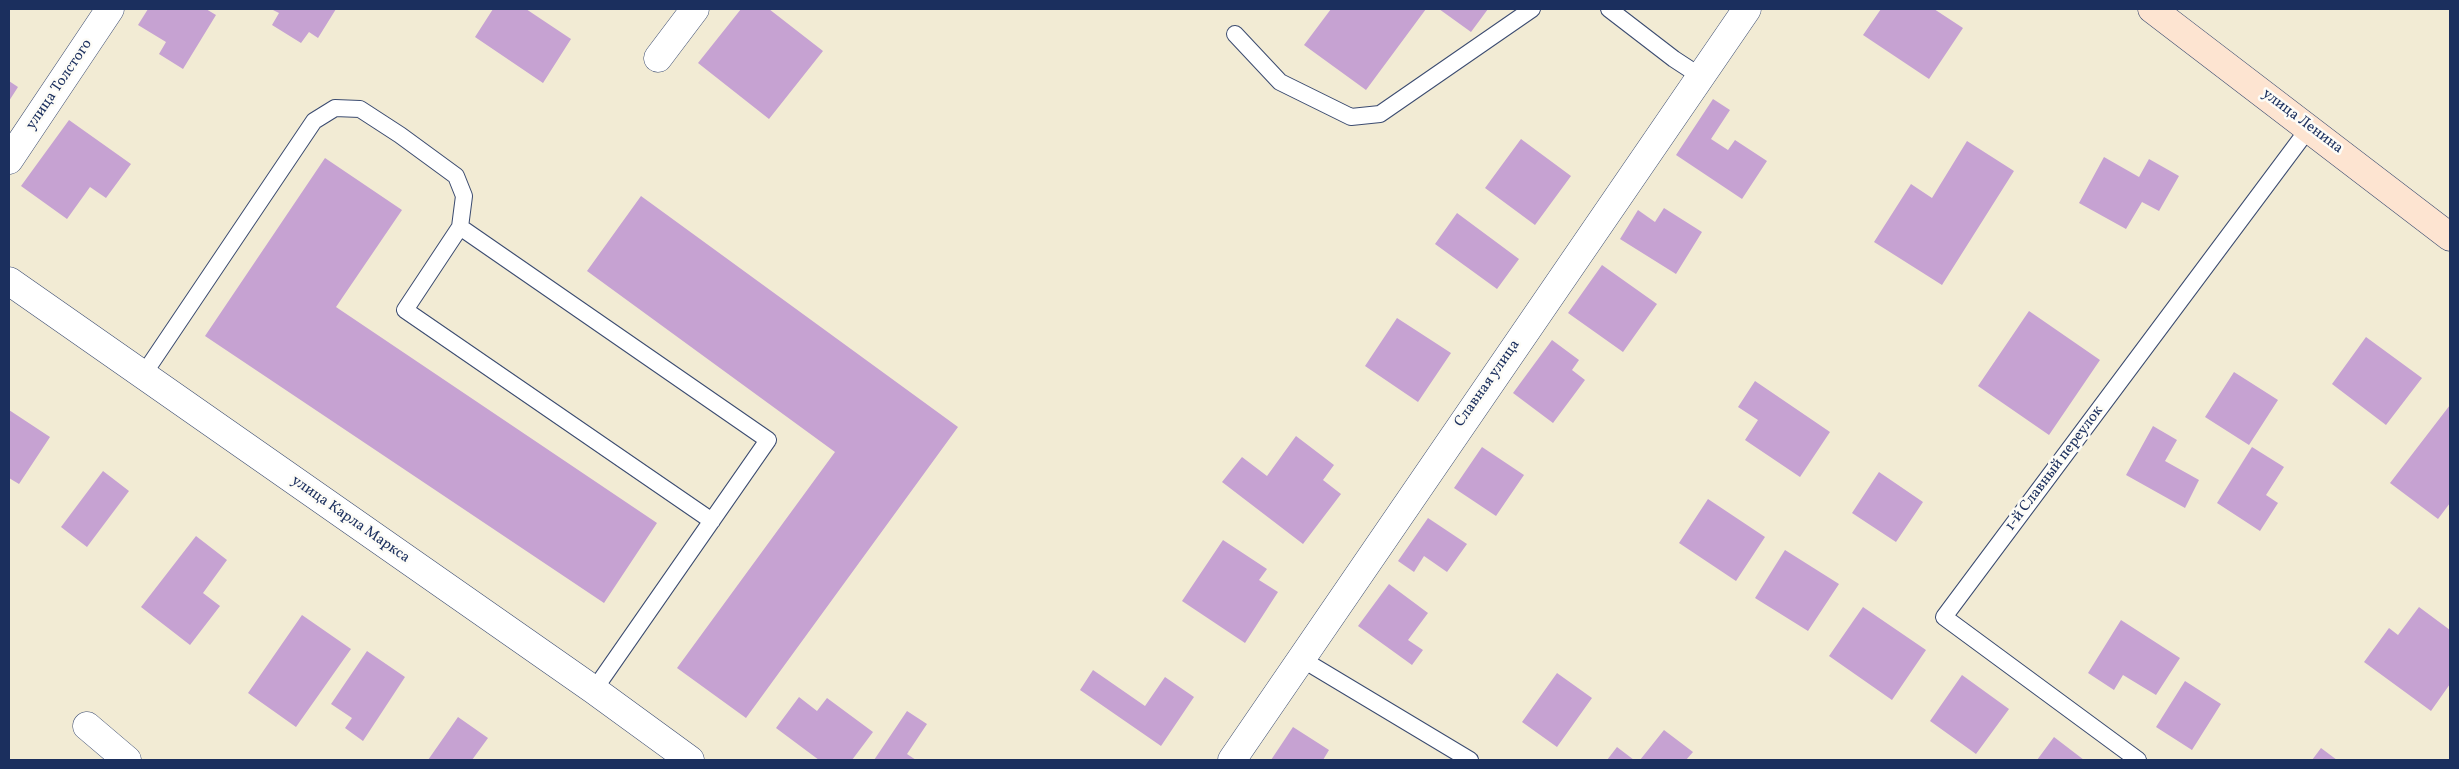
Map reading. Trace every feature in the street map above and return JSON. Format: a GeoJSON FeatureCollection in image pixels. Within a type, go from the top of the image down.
{"type":"FeatureCollection","features":[{"type":"Feature","properties":{"kind":"main road","name":"улица Ленина"},"geometry":{"type":"LineString","coordinates":[[2152,9],[2450,237]]}},
{"type":"Feature","properties":{"kind":"street","name":"улица Толстого"},"geometry":{"type":"LineString","coordinates":[[9,160],[110,9]]}},
{"type":"Feature","properties":{"kind":"street"},"geometry":{"type":"LineString","coordinates":[[658,58],[695,9]]}},
{"type":"Feature","properties":{"kind":"street","name":"Славная улица"},"geometry":{"type":"LineString","coordinates":[[1232,760],[1300,658],[1747,9]]}},
{"type":"Feature","properties":{"kind":"street","name":"улица Карла Маркса"},"geometry":{"type":"LineString","coordinates":[[9,281],[594,690],[690,760]]}},
{"type":"Feature","properties":{"kind":"street"},"geometry":{"type":"LineString","coordinates":[[87,726],[128,760]]}},
{"type":"Feature","properties":{"kind":"lane"},"geometry":{"type":"LineString","coordinates":[[1236,34],[1280,82],[1351,117],[1380,114],[1532,9]]}},
{"type":"Feature","properties":{"kind":"lane"},"geometry":{"type":"LineString","coordinates":[[1609,9],[1674,59],[1700,76]]}},
{"type":"Feature","properties":{"kind":"lane"},"geometry":{"type":"LineString","coordinates":[[143,375],[314,121],[336,108],[360,109],[456,176],[464,196],[460,226],[405,310],[712,521]]}},
{"type":"Feature","properties":{"kind":"lane","name":"1-й Славный переулок"},"geometry":{"type":"LineString","coordinates":[[2138,760],[1944,617],[2309,128]]}},
{"type":"Feature","properties":{"kind":"lane"},"geometry":{"type":"LineString","coordinates":[[460,226],[768,440],[594,690]]}},
{"type":"Feature","properties":{"kind":"lane"},"geometry":{"type":"LineString","coordinates":[[1300,658],[1470,760]]}},
{"type":"Feature","properties":{"kind":"building"},"geometry":{"type":"Polygon","coordinates":[[[148,9],[206,9],[216,15],[183,69],[159,54],[166,42],[138,25],[148,9]]]}},
{"type":"Feature","properties":{"kind":"building"},"geometry":{"type":"Polygon","coordinates":[[[271,9],[336,9],[318,38],[309,32],[301,43],[272,25],[279,13],[271,9]]]}},
{"type":"Feature","properties":{"kind":"building"},"geometry":{"type":"Polygon","coordinates":[[[493,9],[526,9],[571,39],[543,83],[475,37],[493,9]]]}},
{"type":"Feature","properties":{"kind":"building"},"geometry":{"type":"Polygon","coordinates":[[[741,9],[769,9],[823,51],[769,119],[698,63],[741,9]]]}},
{"type":"Feature","properties":{"kind":"building"},"geometry":{"type":"Polygon","coordinates":[[[1331,9],[1426,9],[1366,90],[1304,45],[1331,9]]]}},
{"type":"Feature","properties":{"kind":"building"},"geometry":{"type":"Polygon","coordinates":[[[1439,9],[1488,9],[1471,32],[1439,9]]]}},
{"type":"Feature","properties":{"kind":"building"},"geometry":{"type":"Polygon","coordinates":[[[1881,9],[1934,9],[1963,28],[1929,79],[1863,35],[1881,9]]]}},
{"type":"Feature","properties":{"kind":"building"},"geometry":{"type":"Polygon","coordinates":[[[9,81],[18,87],[9,101],[9,81]]]}},
{"type":"Feature","properties":{"kind":"building"},"geometry":{"type":"Polygon","coordinates":[[[1713,99],[1730,110],[1711,139],[1728,150],[1735,140],[1767,161],[1742,199],[1676,155],[1713,99]]]}},
{"type":"Feature","properties":{"kind":"building"},"geometry":{"type":"Polygon","coordinates":[[[69,120],[131,164],[106,198],[90,187],[67,219],[21,186],[69,120]]]}},
{"type":"Feature","properties":{"kind":"building"},"geometry":{"type":"Polygon","coordinates":[[[1521,139],[1571,176],[1535,225],[1485,188],[1521,139]]]}},
{"type":"Feature","properties":{"kind":"building"},"geometry":{"type":"Polygon","coordinates":[[[1967,141],[2014,171],[1942,285],[1874,242],[1911,184],[1932,198],[1967,141]]]}},
{"type":"Feature","properties":{"kind":"building"},"geometry":{"type":"Polygon","coordinates":[[[2104,157],[2139,177],[2149,159],[2179,176],[2159,211],[2142,202],[2126,229],[2079,203],[2104,157]]]}},
{"type":"Feature","properties":{"kind":"building"},"geometry":{"type":"Polygon","coordinates":[[[325,158],[402,210],[336,307],[657,523],[604,603],[205,336],[325,158]]]}},
{"type":"Feature","properties":{"kind":"building"},"geometry":{"type":"Polygon","coordinates":[[[641,196],[958,427],[746,718],[677,668],[835,452],[587,271],[641,196]]]}},
{"type":"Feature","properties":{"kind":"building"},"geometry":{"type":"Polygon","coordinates":[[[1664,208],[1702,232],[1676,274],[1620,239],[1638,210],[1655,222],[1664,208]]]}},
{"type":"Feature","properties":{"kind":"building"},"geometry":{"type":"Polygon","coordinates":[[[1457,213],[1519,259],[1497,289],[1435,244],[1457,213]]]}},
{"type":"Feature","properties":{"kind":"building"},"geometry":{"type":"Polygon","coordinates":[[[1602,265],[1657,304],[1623,352],[1568,313],[1602,265]]]}},
{"type":"Feature","properties":{"kind":"building"},"geometry":{"type":"Polygon","coordinates":[[[2029,311],[2100,360],[2049,435],[1978,386],[2029,311]]]}},
{"type":"Feature","properties":{"kind":"building"},"geometry":{"type":"Polygon","coordinates":[[[1397,318],[1451,353],[1418,402],[1365,366],[1397,318]]]}},
{"type":"Feature","properties":{"kind":"building"},"geometry":{"type":"Polygon","coordinates":[[[2366,337],[2422,378],[2386,425],[2332,384],[2366,337]]]}},
{"type":"Feature","properties":{"kind":"building"},"geometry":{"type":"Polygon","coordinates":[[[1552,340],[1579,360],[1572,370],[1585,380],[1553,423],[1513,393],[1552,340]]]}},
{"type":"Feature","properties":{"kind":"building"},"geometry":{"type":"Polygon","coordinates":[[[2234,372],[2278,400],[2249,445],[2205,417],[2234,372]]]}},
{"type":"Feature","properties":{"kind":"building"},"geometry":{"type":"Polygon","coordinates":[[[1755,381],[1830,432],[1800,477],[1745,440],[1758,420],[1738,407],[1755,381]]]}},
{"type":"Feature","properties":{"kind":"building"},"geometry":{"type":"Polygon","coordinates":[[[2450,405],[2450,503],[2438,519],[2390,483],[2450,405]]]}},
{"type":"Feature","properties":{"kind":"building"},"geometry":{"type":"Polygon","coordinates":[[[9,410],[50,437],[19,484],[9,478],[9,410]]]}},
{"type":"Feature","properties":{"kind":"building"},"geometry":{"type":"Polygon","coordinates":[[[2153,426],[2177,440],[2165,461],[2199,480],[2185,508],[2126,475],[2153,426]]]}},
{"type":"Feature","properties":{"kind":"building"},"geometry":{"type":"Polygon","coordinates":[[[1296,436],[1334,465],[1323,480],[1341,494],[1303,544],[1222,482],[1242,457],[1267,476],[1296,436]]]}},
{"type":"Feature","properties":{"kind":"building"},"geometry":{"type":"Polygon","coordinates":[[[1482,447],[1524,475],[1496,516],[1454,488],[1482,447]]]}},
{"type":"Feature","properties":{"kind":"building"},"geometry":{"type":"Polygon","coordinates":[[[2252,447],[2284,467],[2266,495],[2278,503],[2260,531],[2217,503],[2252,447]]]}},
{"type":"Feature","properties":{"kind":"building"},"geometry":{"type":"Polygon","coordinates":[[[103,471],[129,491],[87,547],[61,527],[103,471]]]}},
{"type":"Feature","properties":{"kind":"building"},"geometry":{"type":"Polygon","coordinates":[[[1879,472],[1923,502],[1896,542],[1852,513],[1879,472]]]}},
{"type":"Feature","properties":{"kind":"building"},"geometry":{"type":"Polygon","coordinates":[[[1708,499],[1765,537],[1736,581],[1679,543],[1708,499]]]}},
{"type":"Feature","properties":{"kind":"building"},"geometry":{"type":"Polygon","coordinates":[[[1428,518],[1467,544],[1447,572],[1424,556],[1414,572],[1398,561],[1428,518]]]}},
{"type":"Feature","properties":{"kind":"building"},"geometry":{"type":"Polygon","coordinates":[[[196,536],[227,560],[203,593],[220,606],[190,645],[141,607],[196,536]]]}},
{"type":"Feature","properties":{"kind":"building"},"geometry":{"type":"Polygon","coordinates":[[[1223,540],[1267,569],[1259,580],[1278,592],[1245,643],[1182,601],[1223,540]]]}},
{"type":"Feature","properties":{"kind":"building"},"geometry":{"type":"Polygon","coordinates":[[[1785,550],[1839,584],[1808,631],[1755,598],[1785,550]]]}},
{"type":"Feature","properties":{"kind":"building"},"geometry":{"type":"Polygon","coordinates":[[[1389,584],[1428,613],[1408,640],[1423,650],[1412,665],[1358,626],[1389,584]]]}},
{"type":"Feature","properties":{"kind":"building"},"geometry":{"type":"Polygon","coordinates":[[[1863,607],[1926,650],[1892,700],[1829,656],[1863,607]]]}},
{"type":"Feature","properties":{"kind":"building"},"geometry":{"type":"Polygon","coordinates":[[[2419,607],[2450,630],[2450,684],[2431,711],[2364,662],[2389,628],[2398,635],[2419,607]]]}},
{"type":"Feature","properties":{"kind":"building"},"geometry":{"type":"Polygon","coordinates":[[[302,615],[351,649],[296,727],[248,693],[302,615]]]}},
{"type":"Feature","properties":{"kind":"building"},"geometry":{"type":"Polygon","coordinates":[[[2121,620],[2180,658],[2156,695],[2123,675],[2114,690],[2088,673],[2121,620]]]}},
{"type":"Feature","properties":{"kind":"building"},"geometry":{"type":"Polygon","coordinates":[[[367,651],[405,677],[363,741],[345,728],[352,718],[331,704],[367,651]]]}},
{"type":"Feature","properties":{"kind":"building"},"geometry":{"type":"Polygon","coordinates":[[[1093,670],[1145,706],[1165,677],[1194,697],[1161,746],[1080,690],[1093,670]]]}},
{"type":"Feature","properties":{"kind":"building"},"geometry":{"type":"Polygon","coordinates":[[[1557,673],[1592,698],[1557,747],[1522,722],[1557,673]]]}},
{"type":"Feature","properties":{"kind":"building"},"geometry":{"type":"Polygon","coordinates":[[[1962,675],[2009,709],[1976,754],[1930,721],[1962,675]]]}},
{"type":"Feature","properties":{"kind":"building"},"geometry":{"type":"Polygon","coordinates":[[[2185,681],[2221,704],[2192,750],[2156,727],[2185,681]]]}},
{"type":"Feature","properties":{"kind":"building"},"geometry":{"type":"Polygon","coordinates":[[[799,697],[817,711],[827,698],[873,732],[852,760],[819,760],[776,728],[799,697]]]}},
{"type":"Feature","properties":{"kind":"building"},"geometry":{"type":"Polygon","coordinates":[[[907,711],[927,724],[907,754],[916,760],[874,760],[907,711]]]}},
{"type":"Feature","properties":{"kind":"building"},"geometry":{"type":"Polygon","coordinates":[[[458,717],[488,738],[472,760],[428,760],[458,717]]]}},
{"type":"Feature","properties":{"kind":"building"},"geometry":{"type":"Polygon","coordinates":[[[1293,727],[1329,750],[1323,760],[1271,760],[1293,727]]]}},
{"type":"Feature","properties":{"kind":"building"},"geometry":{"type":"Polygon","coordinates":[[[1664,730],[1693,752],[1686,760],[1640,760],[1664,730]]]}},
{"type":"Feature","properties":{"kind":"building"},"geometry":{"type":"Polygon","coordinates":[[[2054,737],[2084,760],[2037,760],[2054,737]]]}},
{"type":"Feature","properties":{"kind":"building"},"geometry":{"type":"Polygon","coordinates":[[[1617,747],[1634,760],[1607,760],[1617,747]]]}},
{"type":"Feature","properties":{"kind":"building"},"geometry":{"type":"Polygon","coordinates":[[[2321,748],[2337,760],[2312,760],[2321,748]]]}}]}
